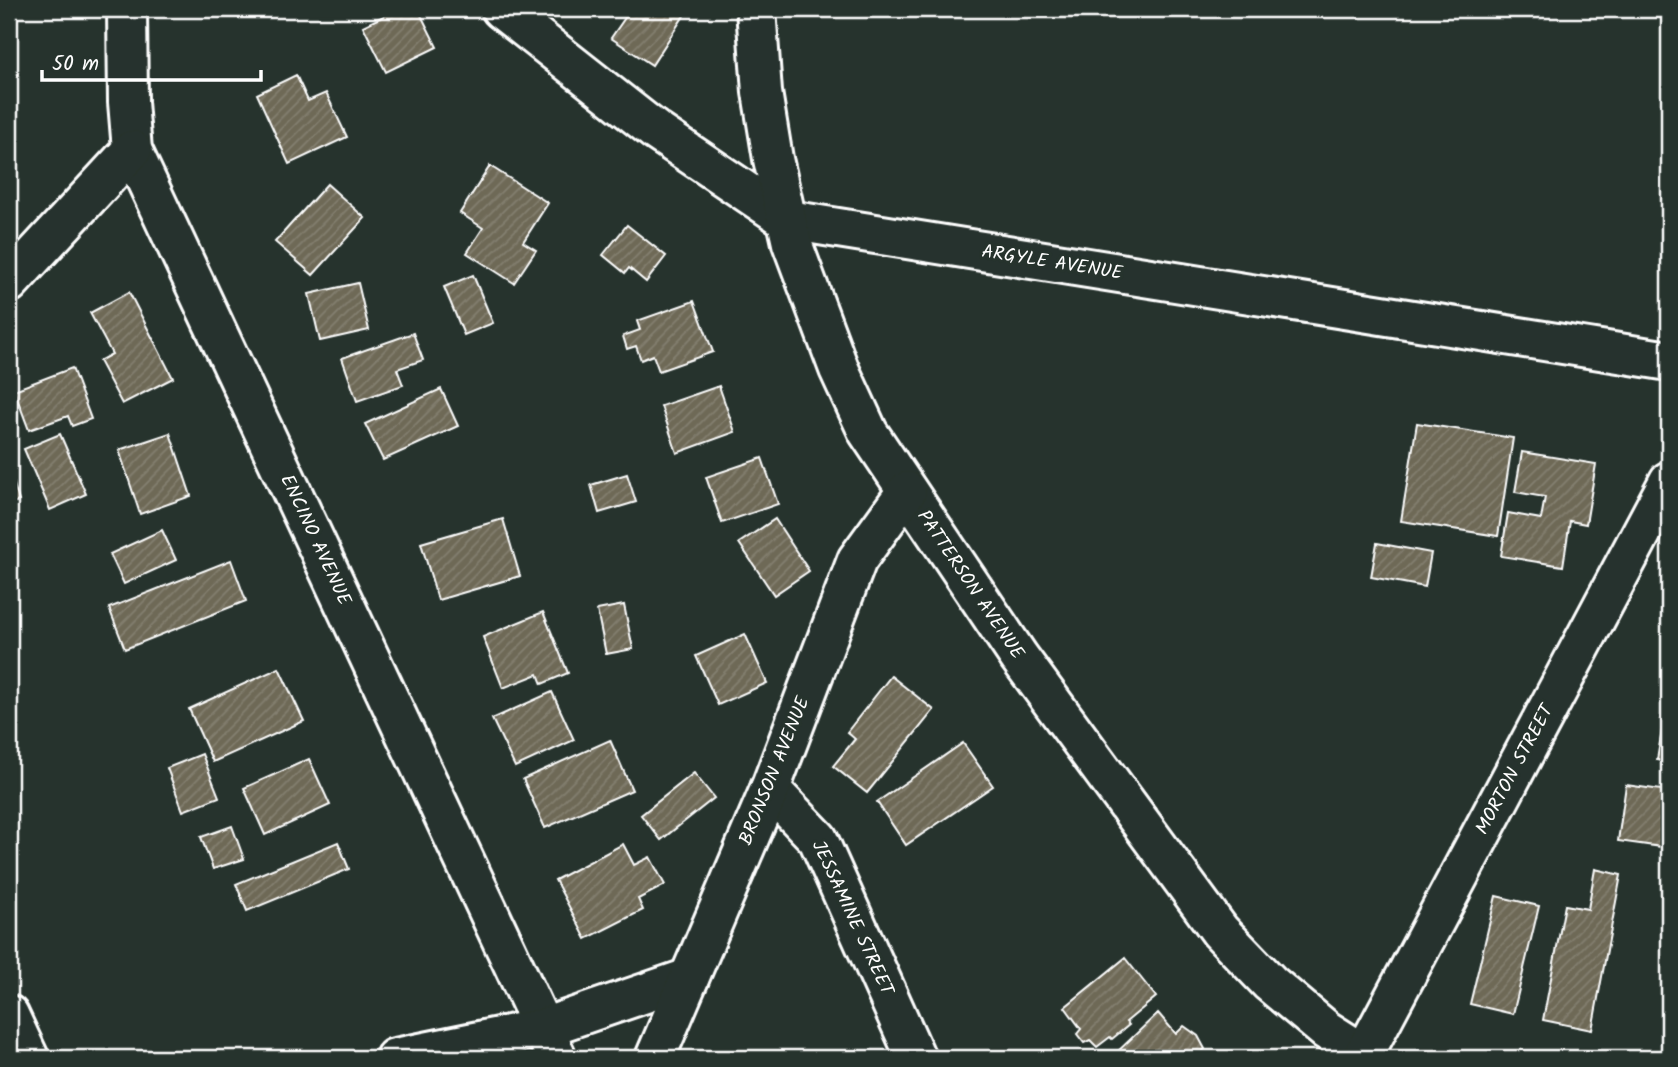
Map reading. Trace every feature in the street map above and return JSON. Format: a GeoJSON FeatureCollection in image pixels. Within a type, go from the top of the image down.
{"type":"FeatureCollection","features":[{"type":"Feature","properties":{"kind":"street","name":"ENCINO AVENUE"},"geometry":{"type":"LineString","coordinates":[[127,9],[128,102],[132,150],[550,1043]]}},
{"type":"Feature","properties":{"kind":"street","name":"ARGYLE AVENUE"},"geometry":{"type":"LineString","coordinates":[[501,9],[656,131],[788,220],[1669,361]]}},
{"type":"Feature","properties":{"kind":"street","name":"PATTERSON AVENUE"},"geometry":{"type":"LineString","coordinates":[[756,9],[762,92],[773,159],[792,243],[839,369],[868,432],[1019,657],[1220,931],[1270,984],[1326,1030],[1365,1057]]}},
{"type":"Feature","properties":{"kind":"street"},"geometry":{"type":"LineString","coordinates":[[9,283],[132,150]]}},
{"type":"Feature","properties":{"kind":"street","name":"MORTON STREET"},"geometry":{"type":"LineString","coordinates":[[1365,1057],[1669,481]]}},
{"type":"Feature","properties":{"kind":"street","name":"BRONSON AVENUE"},"geometry":{"type":"LineString","coordinates":[[655,1058],[770,789],[857,560],[907,491]]}},
{"type":"Feature","properties":{"kind":"street","name":"JESSAMINE STREET"},"geometry":{"type":"LineString","coordinates":[[770,789],[818,839],[916,1058]]}},
{"type":"Feature","properties":{"kind":"street"},"geometry":{"type":"LineString","coordinates":[[395,1058],[550,1043],[690,978]]}},
{"type":"Feature","properties":{"kind":"street"},"geometry":{"type":"LineString","coordinates":[[9,1015],[29,1058]]}},
{"type":"Feature","properties":{"kind":"building"},"geometry":{"type":"Polygon","coordinates":[[[398,9],[418,9],[437,47],[386,72],[363,26],[398,9]]]}},
{"type":"Feature","properties":{"kind":"building"},"geometry":{"type":"Polygon","coordinates":[[[631,9],[677,9],[685,14],[652,65],[611,38],[631,9]]]}},
{"type":"Feature","properties":{"kind":"building"},"geometry":{"type":"Polygon","coordinates":[[[296,75],[308,101],[326,93],[347,137],[289,164],[257,94],[296,75]]]}},
{"type":"Feature","properties":{"kind":"building"},"geometry":{"type":"Polygon","coordinates":[[[490,166],[548,203],[523,242],[536,250],[514,283],[467,253],[483,228],[460,213],[490,166]]]}},
{"type":"Feature","properties":{"kind":"building"},"geometry":{"type":"Polygon","coordinates":[[[327,184],[365,218],[313,275],[275,242],[327,184]]]}},
{"type":"Feature","properties":{"kind":"building"},"geometry":{"type":"Polygon","coordinates":[[[627,225],[666,256],[646,282],[629,268],[625,273],[603,255],[627,225]]]}},
{"type":"Feature","properties":{"kind":"building"},"geometry":{"type":"Polygon","coordinates":[[[473,275],[493,323],[464,335],[444,287],[473,275]]]}},
{"type":"Feature","properties":{"kind":"building"},"geometry":{"type":"Polygon","coordinates":[[[358,283],[369,330],[320,341],[309,294],[358,283]]]}},
{"type":"Feature","properties":{"kind":"building"},"geometry":{"type":"Polygon","coordinates":[[[129,292],[173,378],[122,404],[99,361],[112,354],[90,313],[129,292]]]}},
{"type":"Feature","properties":{"kind":"building"},"geometry":{"type":"Polygon","coordinates":[[[694,301],[713,352],[659,371],[653,355],[641,360],[636,346],[627,349],[623,336],[640,330],[637,321],[694,301]]]}},
{"type":"Feature","properties":{"kind":"building"},"geometry":{"type":"Polygon","coordinates":[[[413,333],[423,360],[397,369],[403,385],[357,401],[342,358],[413,333]]]}},
{"type":"Feature","properties":{"kind":"building"},"geometry":{"type":"Polygon","coordinates":[[[72,368],[91,419],[72,426],[68,416],[29,430],[14,390],[72,368]]]}},
{"type":"Feature","properties":{"kind":"building"},"geometry":{"type":"Polygon","coordinates":[[[719,386],[735,432],[677,453],[661,406],[719,386]]]}},
{"type":"Feature","properties":{"kind":"building"},"geometry":{"type":"Polygon","coordinates":[[[441,389],[458,426],[383,460],[365,424],[441,389]]]}},
{"type":"Feature","properties":{"kind":"building"},"geometry":{"type":"Polygon","coordinates":[[[1417,423],[1513,438],[1498,536],[1401,521],[1417,423]]]}},
{"type":"Feature","properties":{"kind":"building"},"geometry":{"type":"Polygon","coordinates":[[[170,433],[191,496],[140,514],[119,450],[170,433]]]}},
{"type":"Feature","properties":{"kind":"building"},"geometry":{"type":"Polygon","coordinates":[[[60,434],[86,494],[50,510],[24,449],[60,434]]]}},
{"type":"Feature","properties":{"kind":"building"},"geometry":{"type":"Polygon","coordinates":[[[1522,452],[1596,464],[1586,524],[1570,521],[1563,566],[1501,556],[1508,513],[1541,519],[1545,497],[1515,492],[1522,452]]]}},
{"type":"Feature","properties":{"kind":"building"},"geometry":{"type":"Polygon","coordinates":[[[762,458],[778,504],[722,523],[706,477],[762,458]]]}},
{"type":"Feature","properties":{"kind":"building"},"geometry":{"type":"Polygon","coordinates":[[[9,467],[19,501],[9,504],[9,467]]]}},
{"type":"Feature","properties":{"kind":"building"},"geometry":{"type":"Polygon","coordinates":[[[627,474],[636,502],[599,513],[591,485],[627,474]]]}},
{"type":"Feature","properties":{"kind":"building"},"geometry":{"type":"Polygon","coordinates":[[[503,519],[520,576],[438,600],[421,543],[503,519]]]}},
{"type":"Feature","properties":{"kind":"building"},"geometry":{"type":"Polygon","coordinates":[[[775,519],[809,571],[774,595],[739,543],[775,519]]]}},
{"type":"Feature","properties":{"kind":"building"},"geometry":{"type":"Polygon","coordinates":[[[162,530],[176,560],[124,584],[110,554],[162,530]]]}},
{"type":"Feature","properties":{"kind":"building"},"geometry":{"type":"Polygon","coordinates":[[[1377,543],[1431,553],[1425,587],[1371,577],[1377,543]]]}},
{"type":"Feature","properties":{"kind":"building"},"geometry":{"type":"Polygon","coordinates":[[[231,560],[246,601],[125,649],[109,608],[231,560]]]}},
{"type":"Feature","properties":{"kind":"building"},"geometry":{"type":"Polygon","coordinates":[[[624,605],[633,649],[606,654],[597,610],[624,605]]]}},
{"type":"Feature","properties":{"kind":"building"},"geometry":{"type":"Polygon","coordinates":[[[543,612],[568,673],[542,684],[538,674],[503,688],[483,637],[543,612]]]}},
{"type":"Feature","properties":{"kind":"building"},"geometry":{"type":"Polygon","coordinates":[[[745,634],[767,683],[718,705],[696,656],[745,634]]]}},
{"type":"Feature","properties":{"kind":"building"},"geometry":{"type":"Polygon","coordinates":[[[279,668],[304,721],[213,762],[189,709],[279,668]]]}},
{"type":"Feature","properties":{"kind":"building"},"geometry":{"type":"Polygon","coordinates":[[[891,676],[934,710],[867,793],[833,766],[855,739],[847,732],[891,676]]]}},
{"type":"Feature","properties":{"kind":"building"},"geometry":{"type":"Polygon","coordinates":[[[552,692],[574,740],[515,767],[492,719],[552,692]]]}},
{"type":"Feature","properties":{"kind":"building"},"geometry":{"type":"Polygon","coordinates":[[[1665,712],[1669,713],[1669,762],[1657,760],[1665,712]]]}},
{"type":"Feature","properties":{"kind":"building"},"geometry":{"type":"Polygon","coordinates":[[[610,740],[632,790],[545,828],[523,779],[610,740]]]}},
{"type":"Feature","properties":{"kind":"building"},"geometry":{"type":"Polygon","coordinates":[[[963,743],[993,786],[906,845],[877,802],[963,743]]]}},
{"type":"Feature","properties":{"kind":"building"},"geometry":{"type":"Polygon","coordinates":[[[202,754],[219,797],[183,811],[167,768],[202,754]]]}},
{"type":"Feature","properties":{"kind":"building"},"geometry":{"type":"Polygon","coordinates":[[[309,759],[330,805],[265,835],[244,788],[309,759]]]}},
{"type":"Feature","properties":{"kind":"building"},"geometry":{"type":"Polygon","coordinates":[[[694,773],[714,798],[661,840],[641,815],[694,773]]]}},
{"type":"Feature","properties":{"kind":"building"},"geometry":{"type":"Polygon","coordinates":[[[1626,785],[1669,791],[1669,848],[1618,841],[1626,785]]]}},
{"type":"Feature","properties":{"kind":"building"},"geometry":{"type":"Polygon","coordinates":[[[232,826],[244,859],[213,869],[201,837],[232,826]]]}},
{"type":"Feature","properties":{"kind":"building"},"geometry":{"type":"Polygon","coordinates":[[[338,842],[349,869],[247,911],[236,884],[338,842]]]}},
{"type":"Feature","properties":{"kind":"building"},"geometry":{"type":"Polygon","coordinates":[[[623,844],[634,865],[650,857],[665,885],[638,899],[643,910],[586,939],[555,880],[623,844]]]}},
{"type":"Feature","properties":{"kind":"building"},"geometry":{"type":"Polygon","coordinates":[[[1595,869],[1621,875],[1592,1030],[1543,1020],[1565,905],[1588,909],[1595,869]]]}},
{"type":"Feature","properties":{"kind":"building"},"geometry":{"type":"Polygon","coordinates":[[[1496,896],[1539,906],[1513,1014],[1470,1004],[1496,896]]]}},
{"type":"Feature","properties":{"kind":"building"},"geometry":{"type":"Polygon","coordinates":[[[1125,958],[1156,997],[1126,1022],[1129,1025],[1112,1039],[1110,1037],[1097,1047],[1090,1040],[1084,1043],[1077,1034],[1081,1029],[1065,1007],[1125,958]]]}},
{"type":"Feature","properties":{"kind":"building"},"geometry":{"type":"Polygon","coordinates":[[[1158,1013],[1176,1034],[1184,1026],[1198,1036],[1205,1049],[1195,1058],[1121,1058],[1115,1054],[1158,1013]]]}}]}
